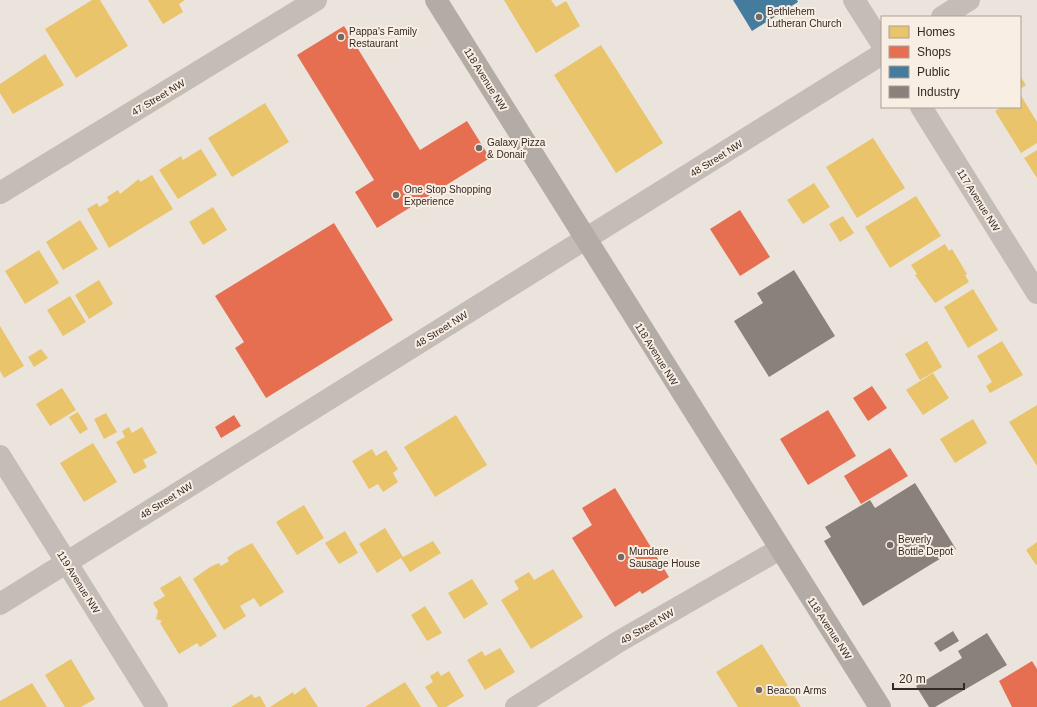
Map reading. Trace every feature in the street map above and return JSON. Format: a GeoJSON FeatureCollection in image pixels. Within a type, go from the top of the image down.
{"type":"FeatureCollection","features":[{"type":"Feature","properties":{"kind":"main road","name":"118 Avenue NW"},"geometry":{"type":"LineString","coordinates":[[436,0],[880,707]]}},
{"type":"Feature","properties":{"kind":"street","name":"47 Street NW"},"geometry":{"type":"LineString","coordinates":[[0,193],[316,0]]}},
{"type":"Feature","properties":{"kind":"street"},"geometry":{"type":"LineString","coordinates":[[854,0],[881,42]]}},
{"type":"Feature","properties":{"kind":"street"},"geometry":{"type":"LineString","coordinates":[[944,16],[969,0]]}},
{"type":"Feature","properties":{"kind":"street","name":"48 Street NW"},"geometry":{"type":"LineString","coordinates":[[0,604],[881,55]]}},
{"type":"Feature","properties":{"kind":"street","name":"117 Avenue NW"},"geometry":{"type":"LineString","coordinates":[[922,108],[1037,293]]}},
{"type":"Feature","properties":{"kind":"street","name":"119 Avenue NW"},"geometry":{"type":"LineString","coordinates":[[0,456],[157,707]]}},
{"type":"Feature","properties":{"kind":"street","name":"49 Street NW"},"geometry":{"type":"LineString","coordinates":[[516,707],[618,642],[780,549]]}},
{"type":"Feature","properties":{"kind":"building: Homes"},"geometry":{"type":"Polygon","coordinates":[[[92,0],[100,0],[128,46],[76,78],[45,29],[92,0]]]}},
{"type":"Feature","properties":{"kind":"building: Homes"},"geometry":{"type":"Polygon","coordinates":[[[148,0],[185,0],[179,4],[183,12],[163,24],[148,0]]]}},
{"type":"Feature","properties":{"kind":"building: Homes"},"geometry":{"type":"Polygon","coordinates":[[[504,0],[551,0],[556,7],[566,1],[580,26],[536,53],[504,0]]]}},
{"type":"Feature","properties":{"kind":"building: Homes"},"geometry":{"type":"Polygon","coordinates":[[[601,45],[663,143],[616,173],[554,75],[601,45]]]}},
{"type":"Feature","properties":{"kind":"building: Homes"},"geometry":{"type":"Polygon","coordinates":[[[45,54],[64,85],[13,114],[0,93],[0,84],[45,54]]]}},
{"type":"Feature","properties":{"kind":"building: Homes"},"geometry":{"type":"Polygon","coordinates":[[[1021,78],[1026,85],[1021,88],[1021,78]]]}},
{"type":"Feature","properties":{"kind":"building: Homes"},"geometry":{"type":"Polygon","coordinates":[[[1021,96],[1037,122],[1037,143],[1021,153],[995,111],[1000,108],[1021,108],[1021,96]]]}},
{"type":"Feature","properties":{"kind":"building: Homes"},"geometry":{"type":"Polygon","coordinates":[[[265,103],[289,142],[232,177],[208,138],[265,103]]]}},
{"type":"Feature","properties":{"kind":"building: Homes"},"geometry":{"type":"Polygon","coordinates":[[[873,138],[905,188],[857,218],[826,167],[873,138]]]}},
{"type":"Feature","properties":{"kind":"building: Homes"},"geometry":{"type":"Polygon","coordinates":[[[201,149],[217,175],[178,199],[159,170],[181,156],[183,160],[201,149]]]}},
{"type":"Feature","properties":{"kind":"building: Homes"},"geometry":{"type":"Polygon","coordinates":[[[1037,150],[1037,178],[1024,158],[1037,150]]]}},
{"type":"Feature","properties":{"kind":"building: Homes"},"geometry":{"type":"Polygon","coordinates":[[[152,175],[173,209],[109,248],[87,209],[97,203],[99,207],[109,201],[107,197],[118,190],[120,194],[139,179],[140,182],[152,175]]]}},
{"type":"Feature","properties":{"kind":"building: Homes"},"geometry":{"type":"Polygon","coordinates":[[[814,183],[830,207],[803,224],[787,200],[814,183]]]}},
{"type":"Feature","properties":{"kind":"building: Homes"},"geometry":{"type":"Polygon","coordinates":[[[916,196],[941,236],[890,268],[865,227],[916,196]]]}},
{"type":"Feature","properties":{"kind":"building: Homes"},"geometry":{"type":"Polygon","coordinates":[[[213,207],[227,230],[203,245],[189,222],[213,207]]]}},
{"type":"Feature","properties":{"kind":"building: Homes"},"geometry":{"type":"Polygon","coordinates":[[[843,216],[854,233],[840,242],[829,224],[843,216]]]}},
{"type":"Feature","properties":{"kind":"building: Homes"},"geometry":{"type":"Polygon","coordinates":[[[80,220],[98,249],[63,270],[46,242],[80,220]]]}},
{"type":"Feature","properties":{"kind":"building: Homes"},"geometry":{"type":"Polygon","coordinates":[[[945,244],[949,251],[952,249],[967,274],[965,275],[969,282],[935,303],[915,275],[917,274],[911,265],[945,244]]]}},
{"type":"Feature","properties":{"kind":"building: Homes"},"geometry":{"type":"Polygon","coordinates":[[[39,250],[59,283],[25,304],[5,271],[39,250]]]}},
{"type":"Feature","properties":{"kind":"building: Homes"},"geometry":{"type":"Polygon","coordinates":[[[99,280],[113,304],[89,319],[75,295],[99,280]]]}},
{"type":"Feature","properties":{"kind":"building: Homes"},"geometry":{"type":"Polygon","coordinates":[[[973,289],[998,330],[968,348],[944,307],[973,289]]]}},
{"type":"Feature","properties":{"kind":"building: Homes"},"geometry":{"type":"Polygon","coordinates":[[[70,296],[86,322],[63,336],[47,310],[70,296]]]}},
{"type":"Feature","properties":{"kind":"building: Homes"},"geometry":{"type":"Polygon","coordinates":[[[0,326],[24,366],[4,378],[0,371],[0,326]]]}},
{"type":"Feature","properties":{"kind":"building: Homes"},"geometry":{"type":"Polygon","coordinates":[[[927,341],[942,367],[920,380],[905,354],[927,341]]]}},
{"type":"Feature","properties":{"kind":"building: Homes"},"geometry":{"type":"Polygon","coordinates":[[[1002,341],[1023,375],[990,393],[986,386],[992,382],[977,356],[1002,341]]]}},
{"type":"Feature","properties":{"kind":"building: Homes"},"geometry":{"type":"Polygon","coordinates":[[[41,349],[48,358],[34,367],[28,357],[41,349]]]}},
{"type":"Feature","properties":{"kind":"building: Homes"},"geometry":{"type":"Polygon","coordinates":[[[933,373],[949,398],[923,415],[906,390],[933,373]]]}},
{"type":"Feature","properties":{"kind":"building: Homes"},"geometry":{"type":"Polygon","coordinates":[[[62,388],[76,410],[50,426],[36,404],[62,388]]]}},
{"type":"Feature","properties":{"kind":"building: Homes"},"geometry":{"type":"Polygon","coordinates":[[[1037,405],[1037,466],[1009,422],[1037,405]]]}},
{"type":"Feature","properties":{"kind":"building: Homes"},"geometry":{"type":"Polygon","coordinates":[[[78,412],[88,429],[80,434],[69,417],[78,412]]]}},
{"type":"Feature","properties":{"kind":"building: Homes"},"geometry":{"type":"Polygon","coordinates":[[[106,413],[117,432],[104,439],[94,419],[106,413]]]}},
{"type":"Feature","properties":{"kind":"building: Homes"},"geometry":{"type":"Polygon","coordinates":[[[456,415],[487,465],[435,497],[404,447],[456,415]]]}},
{"type":"Feature","properties":{"kind":"building: Homes"},"geometry":{"type":"Polygon","coordinates":[[[973,419],[987,443],[955,463],[940,439],[973,419]]]}},
{"type":"Feature","properties":{"kind":"building: Homes"},"geometry":{"type":"Polygon","coordinates":[[[129,427],[132,433],[142,427],[157,453],[143,460],[147,467],[134,474],[116,442],[125,437],[122,431],[129,427]]]}},
{"type":"Feature","properties":{"kind":"building: Homes"},"geometry":{"type":"Polygon","coordinates":[[[93,443],[117,482],[84,502],[60,463],[93,443]]]}},
{"type":"Feature","properties":{"kind":"building: Homes"},"geometry":{"type":"Polygon","coordinates":[[[372,449],[376,456],[386,450],[398,469],[393,473],[398,482],[383,492],[378,484],[369,489],[352,461],[372,449]]]}},
{"type":"Feature","properties":{"kind":"building: Homes"},"geometry":{"type":"Polygon","coordinates":[[[304,505],[324,538],[297,555],[276,522],[304,505]]]}},
{"type":"Feature","properties":{"kind":"building: Homes"},"geometry":{"type":"Polygon","coordinates":[[[385,528],[403,557],[433,541],[441,553],[410,572],[401,558],[377,573],[359,544],[385,528]]]}},
{"type":"Feature","properties":{"kind":"building: Homes"},"geometry":{"type":"Polygon","coordinates":[[[345,531],[358,553],[339,564],[325,543],[345,531]]]}},
{"type":"Feature","properties":{"kind":"building: Homes"},"geometry":{"type":"Polygon","coordinates":[[[1037,542],[1037,564],[1036,565],[1026,550],[1037,542]]]}},
{"type":"Feature","properties":{"kind":"building: Homes"},"geometry":{"type":"Polygon","coordinates":[[[252,543],[284,592],[260,607],[254,598],[240,606],[246,616],[224,630],[193,579],[210,567],[219,563],[221,566],[229,561],[227,558],[235,552],[252,543]]]}},
{"type":"Feature","properties":{"kind":"building: Homes"},"geometry":{"type":"Polygon","coordinates":[[[553,569],[583,617],[531,649],[501,600],[519,589],[514,581],[529,572],[534,580],[553,569]]]}},
{"type":"Feature","properties":{"kind":"building: Homes"},"geometry":{"type":"Polygon","coordinates":[[[180,576],[217,636],[200,647],[197,643],[179,654],[160,623],[162,621],[156,619],[158,611],[153,603],[165,596],[160,588],[180,576]]]}},
{"type":"Feature","properties":{"kind":"building: Homes"},"geometry":{"type":"Polygon","coordinates":[[[472,579],[488,604],[464,619],[448,593],[472,579]]]}},
{"type":"Feature","properties":{"kind":"building: Homes"},"geometry":{"type":"Polygon","coordinates":[[[425,606],[442,633],[427,641],[411,615],[425,606]]]}},
{"type":"Feature","properties":{"kind":"building: Homes","name":"Beacon Arms"},"geometry":{"type":"Polygon","coordinates":[[[762,644],[801,707],[738,707],[716,672],[762,644]]]}},
{"type":"Feature","properties":{"kind":"building: Homes"},"geometry":{"type":"Polygon","coordinates":[[[500,648],[515,672],[485,690],[467,660],[482,651],[485,656],[500,648]]]}},
{"type":"Feature","properties":{"kind":"building: Homes"},"geometry":{"type":"Polygon","coordinates":[[[71,659],[95,699],[81,707],[65,707],[45,675],[71,659]]]}},
{"type":"Feature","properties":{"kind":"building: Homes"},"geometry":{"type":"Polygon","coordinates":[[[438,671],[441,676],[449,671],[464,696],[446,707],[438,707],[425,687],[433,682],[430,676],[438,671]]]}},
{"type":"Feature","properties":{"kind":"building: Homes"},"geometry":{"type":"Polygon","coordinates":[[[405,682],[421,707],[365,707],[405,682]]]}},
{"type":"Feature","properties":{"kind":"building: Homes"},"geometry":{"type":"Polygon","coordinates":[[[32,683],[47,707],[0,707],[0,701],[32,683]]]}},
{"type":"Feature","properties":{"kind":"building: Homes"},"geometry":{"type":"Polygon","coordinates":[[[305,687],[318,707],[270,707],[293,692],[294,695],[305,687]]]}},
{"type":"Feature","properties":{"kind":"building: Homes"},"geometry":{"type":"Polygon","coordinates":[[[252,694],[254,698],[260,696],[266,707],[231,707],[252,694]]]}},
{"type":"Feature","properties":{"kind":"building: Shops"},"geometry":{"type":"Polygon","coordinates":[[[344,26],[420,150],[467,121],[490,158],[377,228],[355,192],[374,180],[297,55],[344,26]]]}},
{"type":"Feature","properties":{"kind":"building: Shops"},"geometry":{"type":"Polygon","coordinates":[[[740,210],[770,257],[740,276],[710,229],[740,210]]]}},
{"type":"Feature","properties":{"kind":"building: Shops"},"geometry":{"type":"Polygon","coordinates":[[[334,223],[393,320],[266,398],[235,348],[244,342],[215,296],[334,223]]]}},
{"type":"Feature","properties":{"kind":"building: Shops"},"geometry":{"type":"Polygon","coordinates":[[[872,386],[887,408],[868,421],[853,398],[872,386]]]}},
{"type":"Feature","properties":{"kind":"building: Shops"},"geometry":{"type":"Polygon","coordinates":[[[828,410],[856,456],[808,485],[780,439],[828,410]]]}},
{"type":"Feature","properties":{"kind":"building: Shops"},"geometry":{"type":"Polygon","coordinates":[[[234,415],[241,426],[221,438],[215,427],[234,415]]]}},
{"type":"Feature","properties":{"kind":"building: Shops"},"geometry":{"type":"Polygon","coordinates":[[[890,448],[908,476],[861,504],[844,476],[890,448]]]}},
{"type":"Feature","properties":{"kind":"building: Shops","name":"Mundare Sausage House"},"geometry":{"type":"Polygon","coordinates":[[[615,488],[669,577],[642,594],[640,591],[615,607],[572,538],[592,525],[582,508],[615,488]]]}},
{"type":"Feature","properties":{"kind":"building: Shops"},"geometry":{"type":"Polygon","coordinates":[[[1032,661],[1037,669],[1037,707],[1012,707],[999,681],[1032,661]]]}},
{"type":"Feature","properties":{"kind":"building: Public","name":"Bethlehem Lutheran Church"},"geometry":{"type":"Polygon","coordinates":[[[733,0],[797,0],[798,2],[752,31],[733,0]]]}},
{"type":"Feature","properties":{"kind":"building: Industry"},"geometry":{"type":"Polygon","coordinates":[[[794,270],[835,336],[769,377],[734,321],[763,303],[757,293],[794,270]]]}},
{"type":"Feature","properties":{"kind":"building: Industry","name":"Beverly Bottle Depot"},"geometry":{"type":"Polygon","coordinates":[[[915,483],[956,549],[863,606],[824,541],[831,537],[825,527],[870,500],[875,508],[915,483]]]}},
{"type":"Feature","properties":{"kind":"building: Industry"},"geometry":{"type":"Polygon","coordinates":[[[953,631],[959,641],[940,652],[934,643],[953,631]]]}},
{"type":"Feature","properties":{"kind":"building: Industry"},"geometry":{"type":"Polygon","coordinates":[[[987,633],[1007,665],[935,707],[929,707],[916,686],[962,658],[958,651],[987,633]]]}},
{"type":"Feature","properties":{"kind":"place","name":"Bethlehem Lutheran Church"},"geometry":{"type":"Point","coordinates":[759,17]}},
{"type":"Feature","properties":{"kind":"place","name":"Pappa's Family Restaurant"},"geometry":{"type":"Point","coordinates":[341,37]}},
{"type":"Feature","properties":{"kind":"place","name":"Galaxy Pizza & Donair"},"geometry":{"type":"Point","coordinates":[479,148]}},
{"type":"Feature","properties":{"kind":"place","name":"One Stop Shopping Experience"},"geometry":{"type":"Point","coordinates":[396,195]}},
{"type":"Feature","properties":{"kind":"place","name":"Beverly Bottle Depot"},"geometry":{"type":"Point","coordinates":[890,545]}},
{"type":"Feature","properties":{"kind":"place","name":"Mundare Sausage House"},"geometry":{"type":"Point","coordinates":[621,557]}},
{"type":"Feature","properties":{"kind":"place","name":"Beacon Arms"},"geometry":{"type":"Point","coordinates":[759,690]}}]}
